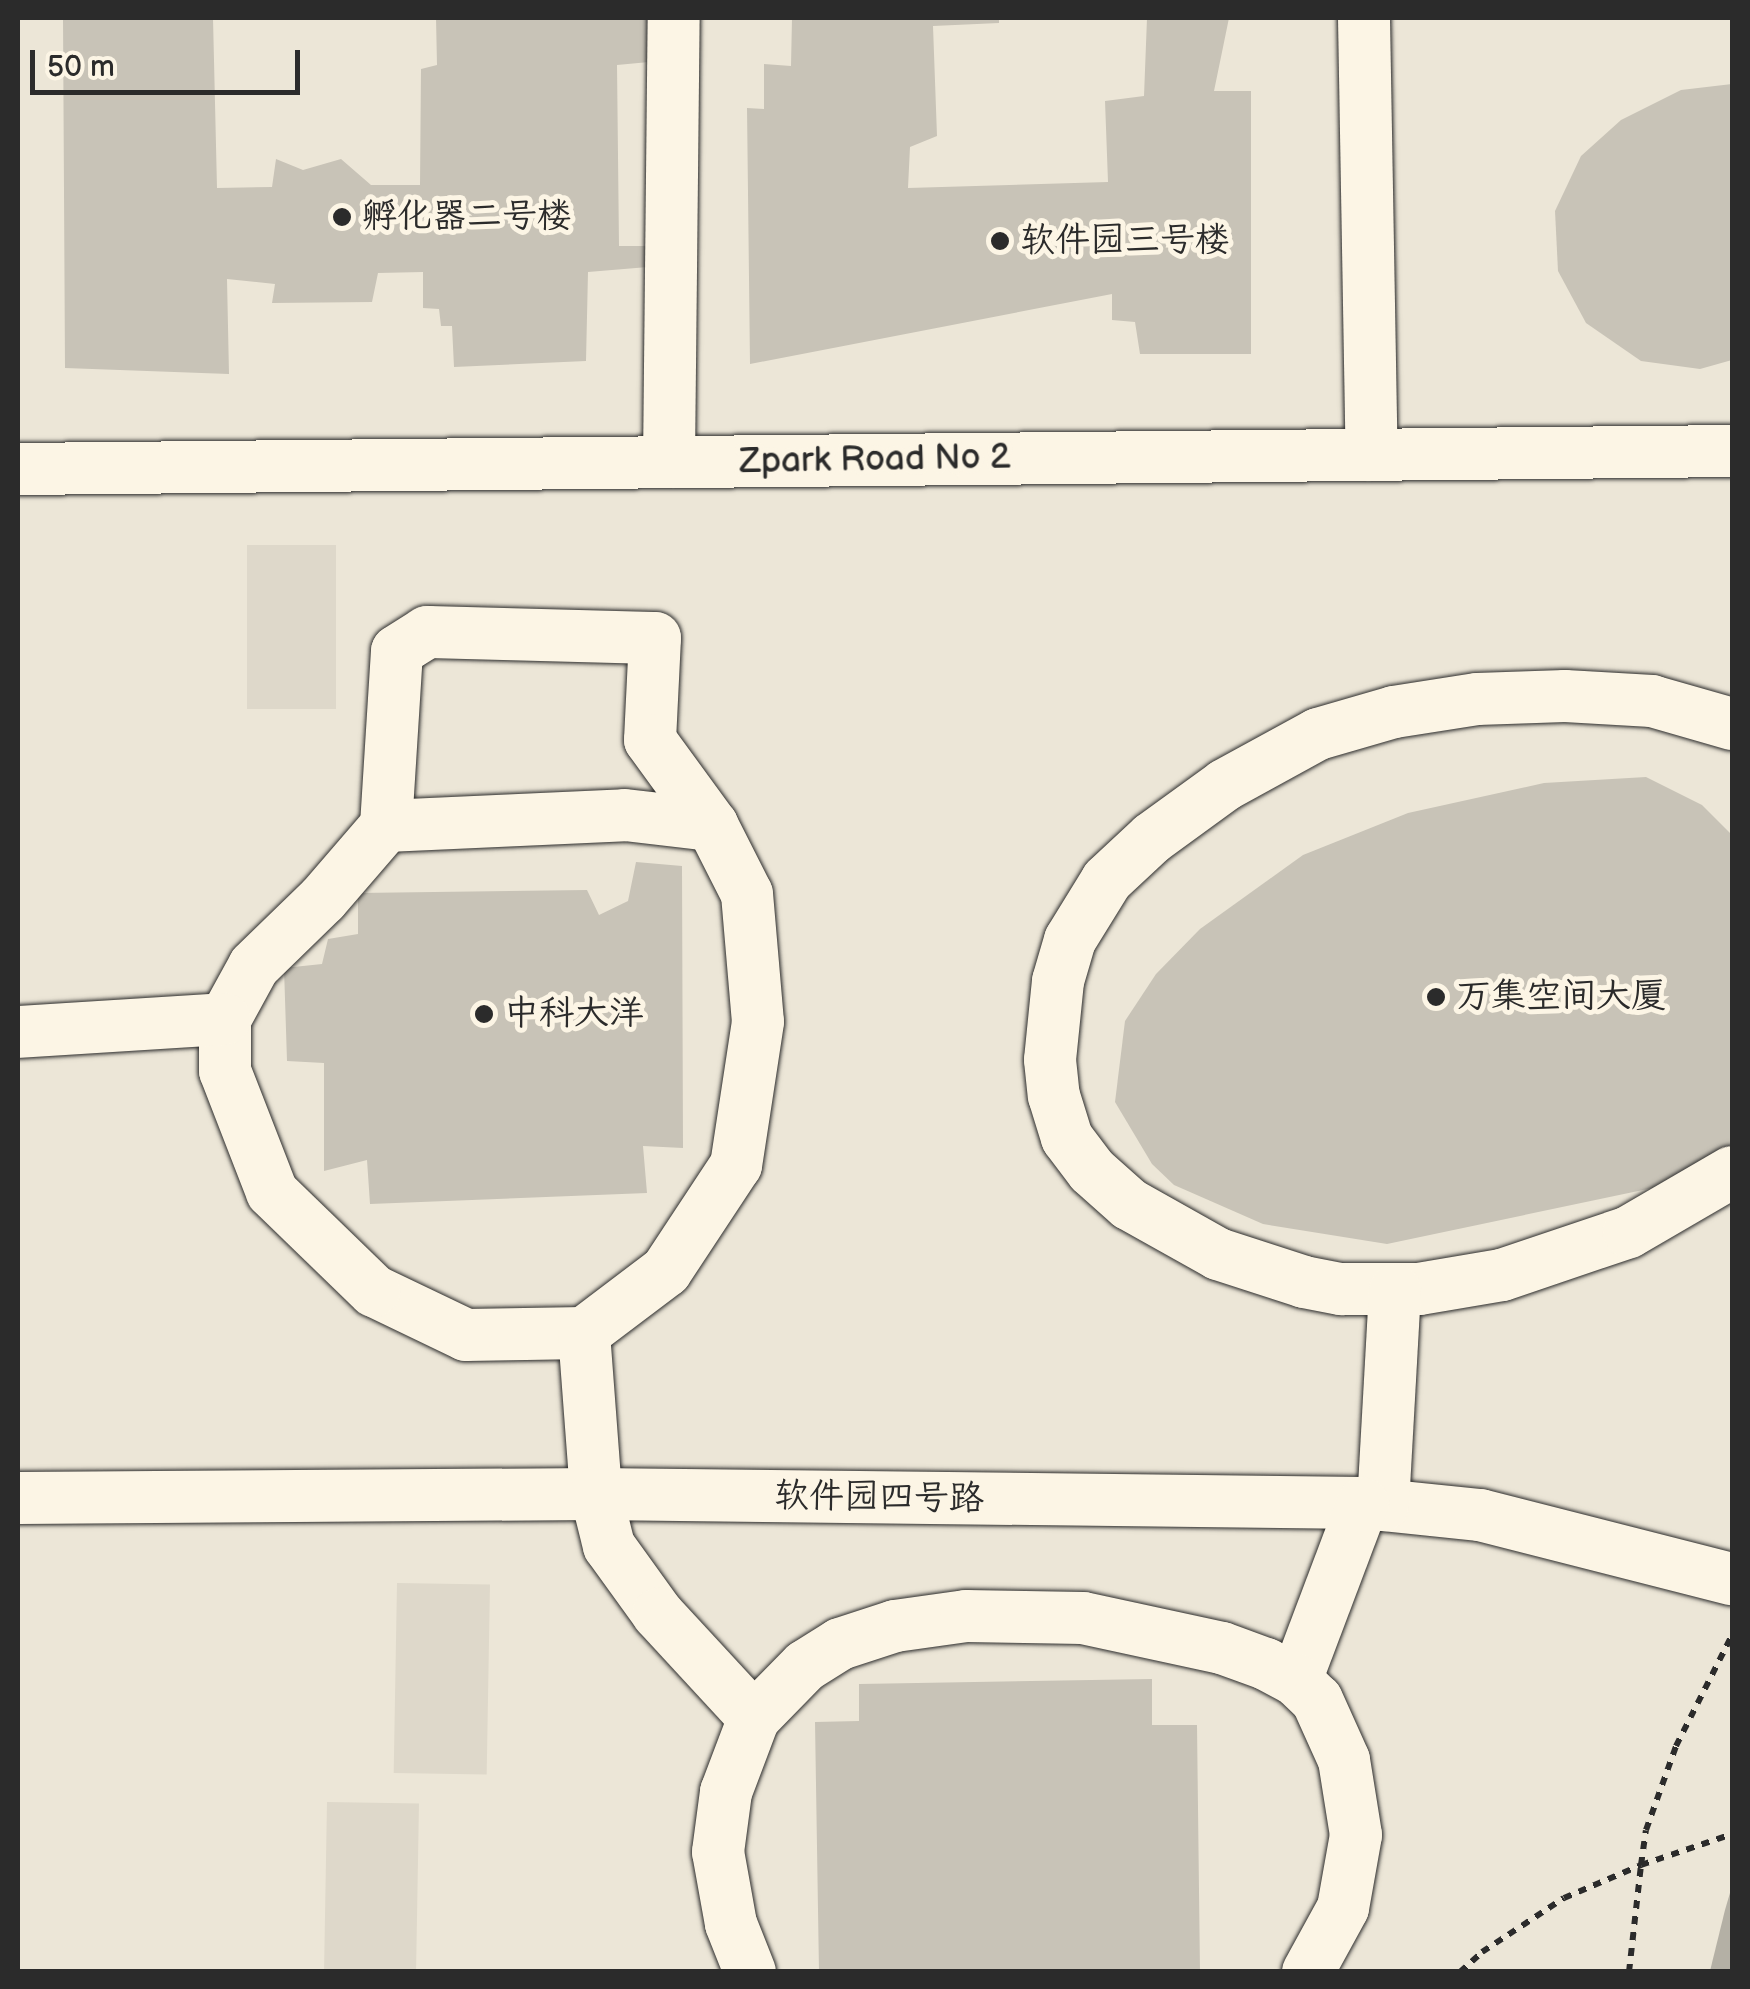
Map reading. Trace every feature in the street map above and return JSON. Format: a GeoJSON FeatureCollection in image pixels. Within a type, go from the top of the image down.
{"type":"FeatureCollection","features":[{"type":"Feature","properties":{"kind":"street"},"geometry":{"type":"LineString","coordinates":[[669,462],[674,18]]}},
{"type":"Feature","properties":{"kind":"street"},"geometry":{"type":"LineString","coordinates":[[1364,18],[1372,455]]}},
{"type":"Feature","properties":{"kind":"street","name":"Zpark Road No 2"},"geometry":{"type":"LineString","coordinates":[[18,469],[1732,451]]}},
{"type":"Feature","properties":{"kind":"street"},"geometry":{"type":"LineString","coordinates":[[427,632],[655,638],[650,740],[712,825],[747,894],[758,1022],[736,1165],[666,1270],[584,1334],[466,1335],[374,1291],[272,1192],[225,1071],[225,1019],[254,966],[323,899],[386,826],[398,651],[427,632]]}},
{"type":"Feature","properties":{"kind":"street"},"geometry":{"type":"LineString","coordinates":[[1732,724],[1652,702],[1565,696],[1477,699],[1394,712],[1318,734],[1224,785],[1152,838],[1107,880],[1070,940],[1058,981],[1050,1060],[1054,1096],[1067,1138],[1092,1171],[1169,1230],[1264,1271],[1304,1282],[1381,1290],[1472,1282],[1565,1255],[1664,1216],[1732,1172]]}},
{"type":"Feature","properties":{"kind":"street"},"geometry":{"type":"LineString","coordinates":[[386,826],[625,815],[712,825]]}},
{"type":"Feature","properties":{"kind":"street"},"geometry":{"type":"LineString","coordinates":[[18,1032],[225,1019]]}},
{"type":"Feature","properties":{"kind":"street"},"geometry":{"type":"LineString","coordinates":[[1296,1680],[1365,1504],[1381,1290]]}},
{"type":"Feature","properties":{"kind":"street"},"geometry":{"type":"LineString","coordinates":[[584,1334],[596,1494],[618,1562],[669,1626],[754,1718]]}},
{"type":"Feature","properties":{"kind":"street","name":"软件园四号路"},"geometry":{"type":"LineString","coordinates":[[18,1498],[596,1494],[1365,1504],[1480,1515],[1732,1579]]}},
{"type":"Feature","properties":{"kind":"street"},"geometry":{"type":"LineString","coordinates":[[750,1972],[732,1924],[718,1852],[726,1792],[754,1718],[805,1666],[840,1644],[896,1626],[966,1616],[1083,1618],[1222,1648],[1296,1680],[1317,1700],[1344,1760],[1356,1834],[1343,1908],[1308,1972]]}},
{"type":"Feature","properties":{"kind":"path"},"geometry":{"type":"LineString","coordinates":[[1629,1972],[1646,1830],[1676,1746],[1732,1635]]}},
{"type":"Feature","properties":{"kind":"path"},"geometry":{"type":"LineString","coordinates":[[1460,1972],[1482,1952],[1564,1898],[1641,1864],[1732,1834]]}},
{"type":"Feature","properties":{"kind":"shaded area"},"geometry":{"type":"Polygon","coordinates":[[[18,18],[1732,18],[1732,1971],[18,1971],[18,18]]]}},
{"type":"Feature","properties":{"kind":"shaded area"},"geometry":{"type":"Polygon","coordinates":[[[247,545],[336,545],[336,709],[247,709],[247,545]]]}},
{"type":"Feature","properties":{"kind":"shaded area"},"geometry":{"type":"Polygon","coordinates":[[[397,1583],[490,1585],[487,1775],[394,1773],[397,1583]]]}},
{"type":"Feature","properties":{"kind":"shaded area"},"geometry":{"type":"Polygon","coordinates":[[[327,1802],[419,1804],[416,1972],[324,1971],[327,1802]]]}},
{"type":"Feature","properties":{"kind":"shaded area"},"geometry":{"type":"Polygon","coordinates":[[[1732,1886],[1732,1971],[1710,1971],[1725,1910],[1732,1886]]]}},
{"type":"Feature","properties":{"kind":"building","name":"孵化器二号楼"},"geometry":{"type":"Polygon","coordinates":[[[63,18],[213,18],[217,188],[272,187],[276,159],[303,170],[341,159],[371,185],[420,185],[421,69],[437,65],[436,18],[649,18],[649,62],[617,65],[619,246],[658,246],[660,266],[588,272],[586,361],[454,367],[452,326],[441,326],[439,309],[423,308],[423,272],[378,273],[372,302],[272,303],[275,284],[227,279],[229,374],[65,368],[63,18]]]}},
{"type":"Feature","properties":{"kind":"building","name":"软件园三号楼"},"geometry":{"type":"Polygon","coordinates":[[[792,18],[999,18],[999,23],[933,26],[937,136],[910,147],[908,188],[1108,182],[1105,101],[1144,96],[1147,18],[1229,18],[1214,91],[1251,91],[1251,354],[1140,354],[1135,322],[1112,320],[1112,294],[750,364],[747,108],[764,109],[764,64],[791,66],[792,18]]]}},
{"type":"Feature","properties":{"kind":"building"},"geometry":{"type":"Polygon","coordinates":[[[1732,84],[1732,360],[1700,369],[1641,361],[1586,323],[1558,271],[1555,211],[1581,156],[1621,120],[1681,90],[1732,84]]]}},
{"type":"Feature","properties":{"kind":"building","name":"万集空间大厦"},"geometry":{"type":"Polygon","coordinates":[[[1646,777],[1702,805],[1732,835],[1732,1144],[1681,1182],[1387,1244],[1263,1224],[1174,1185],[1152,1164],[1115,1102],[1125,1021],[1156,974],[1200,929],[1303,855],[1408,813],[1544,783],[1646,777]]]}},
{"type":"Feature","properties":{"kind":"building","name":"中科大洋"},"geometry":{"type":"Polygon","coordinates":[[[636,862],[682,866],[683,1148],[643,1146],[647,1193],[370,1204],[367,1160],[324,1171],[324,1063],[287,1061],[284,968],[322,964],[328,939],[358,934],[358,893],[587,890],[599,915],[628,901],[636,862]]]}},
{"type":"Feature","properties":{"kind":"building"},"geometry":{"type":"Polygon","coordinates":[[[1152,1679],[1152,1725],[1197,1725],[1200,1972],[819,1972],[815,1722],[859,1721],[859,1684],[1152,1679]]]}},
{"type":"Feature","properties":{"kind":"place","name":"孵化器二号楼"},"geometry":{"type":"Point","coordinates":[342,217]}},
{"type":"Feature","properties":{"kind":"place","name":"软件园三号楼"},"geometry":{"type":"Point","coordinates":[1000,241]}},
{"type":"Feature","properties":{"kind":"place","name":"万集空间大厦"},"geometry":{"type":"Point","coordinates":[1436,997]}},
{"type":"Feature","properties":{"kind":"place","name":"中科大洋"},"geometry":{"type":"Point","coordinates":[484,1014]}}]}
